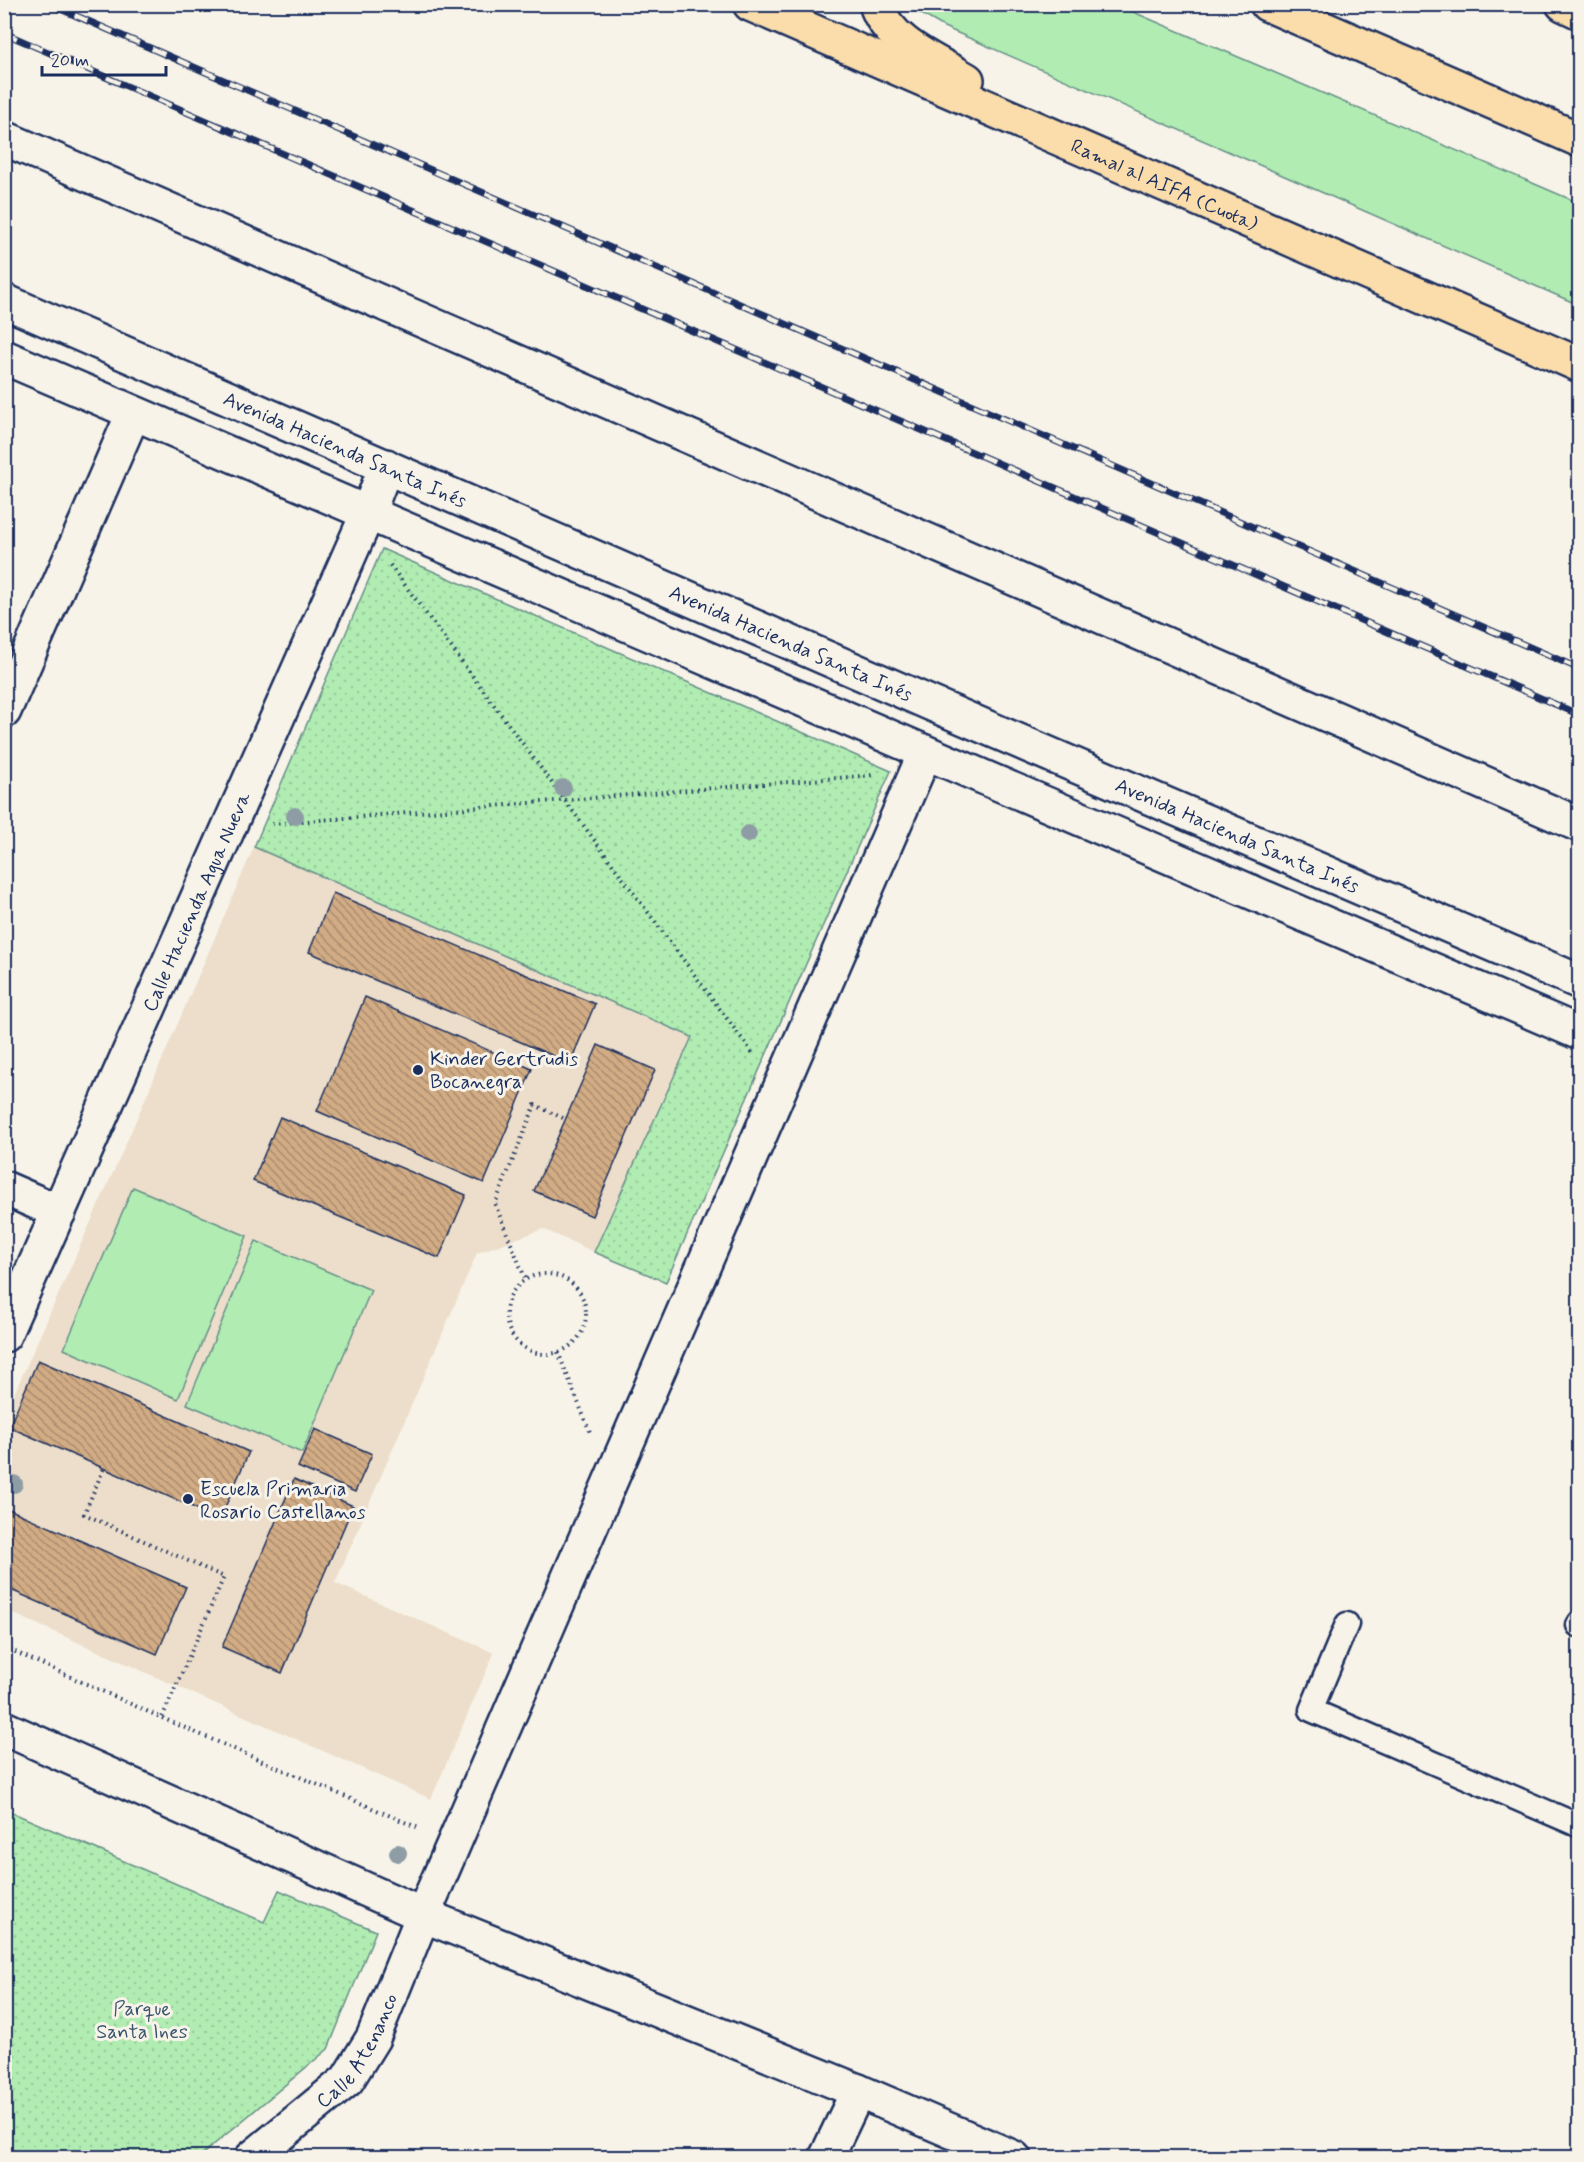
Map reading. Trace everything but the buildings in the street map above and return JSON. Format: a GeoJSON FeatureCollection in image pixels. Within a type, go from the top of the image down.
{"type":"FeatureCollection","features":[{"type":"Feature","properties":{"kind":"highway","name":"Ramal al AIFA (Cuota)"},"geometry":{"type":"LineString","coordinates":[[750,4],[1580,365]]}},
{"type":"Feature","properties":{"kind":"highway"},"geometry":{"type":"LineString","coordinates":[[876,4],[879,13],[895,35],[917,51],[1098,156]]}},
{"type":"Feature","properties":{"kind":"highway"},"geometry":{"type":"LineString","coordinates":[[1267,4],[1580,140]]}},
{"type":"Feature","properties":{"kind":"highway"},"geometry":{"type":"LineString","coordinates":[[1563,4],[1580,12]]}},
{"type":"Feature","properties":{"kind":"street"},"geometry":{"type":"LineString","coordinates":[[4,138],[1580,825]]}},
{"type":"Feature","properties":{"kind":"street","name":"Avenida Hacienda Santa Inés"},"geometry":{"type":"LineString","coordinates":[[4,301],[946,711],[1580,982]]}},
{"type":"Feature","properties":{"kind":"street"},"geometry":{"type":"LineString","coordinates":[[4,357],[1580,1033]]}},
{"type":"Feature","properties":{"kind":"street"},"geometry":{"type":"LineString","coordinates":[[4,711],[133,414]]}},
{"type":"Feature","properties":{"kind":"street","name":"Calle Hacienda Agua Nueva"},"geometry":{"type":"LineString","coordinates":[[4,1335],[368,513],[386,466]]}},
{"type":"Feature","properties":{"kind":"street","name":"Calle Atenanco"},"geometry":{"type":"LineString","coordinates":[[252,2157],[346,2080],[372,2038],[925,753]]}},
{"type":"Feature","properties":{"kind":"street"},"geometry":{"type":"LineString","coordinates":[[4,1188],[59,1212]]}},
{"type":"Feature","properties":{"kind":"street"},"geometry":{"type":"LineString","coordinates":[[4,1728],[423,1915],[858,2091],[1014,2157]]}},
{"type":"Feature","properties":{"kind":"street"},"geometry":{"type":"LineString","coordinates":[[826,2157],[858,2091]]}},
{"type":"Feature","properties":{"kind":"lane"},"geometry":{"type":"LineString","coordinates":[[1347,1624],[1311,1710],[1580,1826]]}},
{"type":"Feature","properties":{"kind":"path"},"geometry":{"type":"LineString","coordinates":[[396,564],[386,559],[757,1059],[761,1048]]}},
{"type":"Feature","properties":{"kind":"path"},"geometry":{"type":"LineString","coordinates":[[237,809],[271,824],[880,774],[870,770]]}},
{"type":"Feature","properties":{"kind":"path"},"geometry":{"type":"LineString","coordinates":[[271,824],[276,814]]}},
{"type":"Feature","properties":{"kind":"path"},"geometry":{"type":"LineString","coordinates":[[525,1278],[495,1204],[535,1105],[565,1119]]}},
{"type":"Feature","properties":{"kind":"path"},"geometry":{"type":"LineString","coordinates":[[538,1274],[551,1274],[564,1278],[576,1286],[583,1297],[586,1311],[585,1324],[580,1336],[571,1346],[546,1354],[533,1352],[521,1346],[509,1330],[506,1311],[508,1298],[525,1278],[538,1274]]}},
{"type":"Feature","properties":{"kind":"path"},"geometry":{"type":"LineString","coordinates":[[558,1352],[592,1436],[597,1425]]}},
{"type":"Feature","properties":{"kind":"path"},"geometry":{"type":"LineString","coordinates":[[104,1468],[84,1514],[224,1577],[162,1718]]}},
{"type":"Feature","properties":{"kind":"path"},"geometry":{"type":"LineString","coordinates":[[4,1647],[162,1718],[426,1831]]}},
{"type":"Feature","properties":{"kind":"shaded area"},"geometry":{"type":"Polygon","coordinates":[[[254,847],[692,1037],[594,1252],[543,1229],[477,1253],[335,1583],[494,1653],[431,1799],[5,1610],[5,1414],[124,1148],[254,847]]]}},
{"type":"Feature","properties":{"kind":"green space"},"geometry":{"type":"Polygon","coordinates":[[[913,5],[1117,5],[1579,203],[1579,305],[944,27],[918,12],[913,5]]]}},
{"type":"Feature","properties":{"kind":"green space"},"geometry":{"type":"Polygon","coordinates":[[[382,549],[891,771],[666,1282],[594,1252],[692,1037],[254,847],[382,549]]]}},
{"type":"Feature","properties":{"kind":"green space"},"geometry":{"type":"Polygon","coordinates":[[[133,1187],[247,1236],[178,1399],[64,1349],[133,1187]]]}},
{"type":"Feature","properties":{"kind":"green space"},"geometry":{"type":"Polygon","coordinates":[[[256,1241],[371,1290],[302,1453],[187,1404],[256,1241]]]}},
{"type":"Feature","properties":{"kind":"green space","name":"Parque Santa Ines"},"geometry":{"type":"Polygon","coordinates":[[[4,1809],[264,1922],[279,1890],[376,1931],[328,2049],[199,2157],[5,2157],[4,1809]]]}},
{"type":"Feature","properties":{"kind":"railway"},"geometry":{"type":"LineString","coordinates":[[49,4],[1580,669]]}},
{"type":"Feature","properties":{"kind":"railway"},"geometry":{"type":"LineString","coordinates":[[4,33],[1580,715]]}},
{"type":"Feature","properties":{"kind":"place","name":"Kinder Gertrudis Bocanegra"},"geometry":{"type":"Point","coordinates":[418,1070]}},
{"type":"Feature","properties":{"kind":"place","name":"Escuela Primaria Rosario Castellanos"},"geometry":{"type":"Point","coordinates":[188,1499]}}]}
